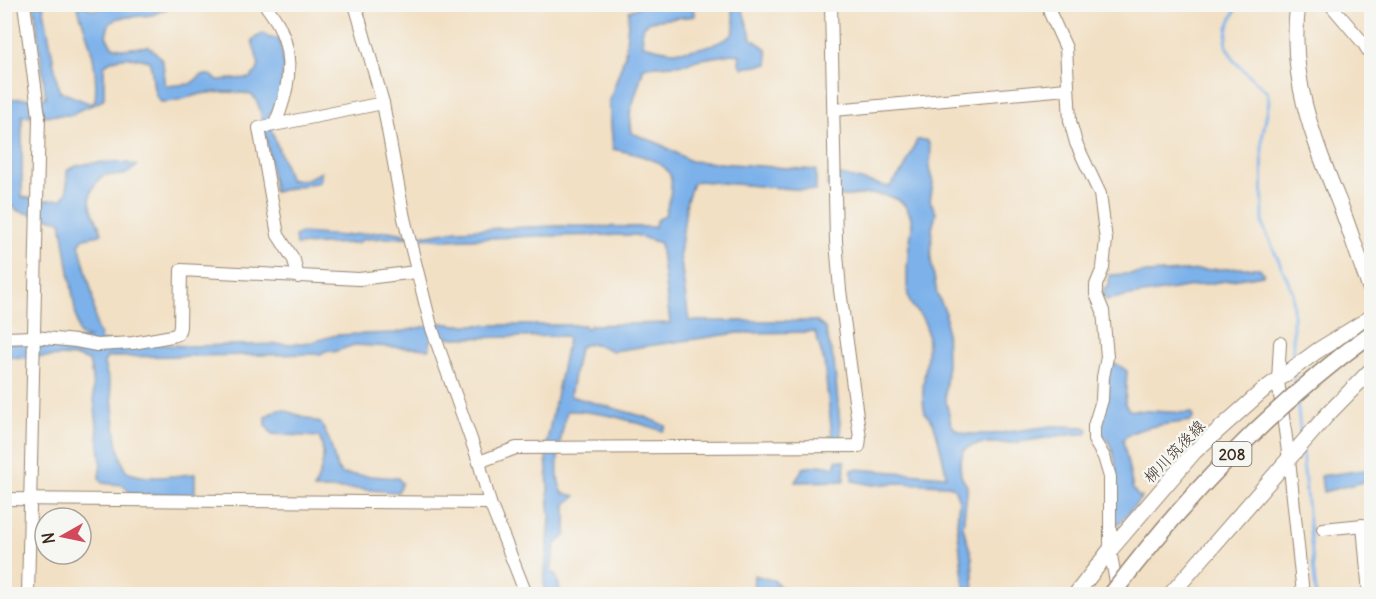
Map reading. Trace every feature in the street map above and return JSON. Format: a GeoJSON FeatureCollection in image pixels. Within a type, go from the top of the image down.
{"type":"FeatureCollection","features":[{"type":"Feature","properties":{"kind":"highway","name":"208"},"geometry":{"type":"LineString","coordinates":[[1112,594],[1172,519],[1221,464],[1287,403],[1371,333]]}},
{"type":"Feature","properties":{"kind":"highway","name":"208"},"geometry":{"type":"LineString","coordinates":[[1118,594],[1176,523],[1225,469],[1290,408],[1371,339]]}},
{"type":"Feature","properties":{"kind":"main road"},"geometry":{"type":"LineString","coordinates":[[1298,4],[1295,48],[1297,74],[1305,111],[1371,293]]}},
{"type":"Feature","properties":{"kind":"main road","name":"柳川筑後線"},"geometry":{"type":"LineString","coordinates":[[1076,594],[1110,550],[1194,452],[1261,392],[1317,351],[1371,317]]}},
{"type":"Feature","properties":{"kind":"main road"},"geometry":{"type":"LineString","coordinates":[[1171,594],[1327,415],[1371,369]]}},
{"type":"Feature","properties":{"kind":"street"},"geometry":{"type":"LineString","coordinates":[[24,4],[39,116],[28,594]]}},
{"type":"Feature","properties":{"kind":"street"},"geometry":{"type":"LineString","coordinates":[[265,4],[280,29],[289,70],[286,95],[275,124]]}},
{"type":"Feature","properties":{"kind":"street"},"geometry":{"type":"LineString","coordinates":[[355,4],[383,103],[416,272],[431,326],[479,462],[490,503],[526,594]]}},
{"type":"Feature","properties":{"kind":"street"},"geometry":{"type":"LineString","coordinates":[[479,462],[516,448],[859,446],[837,251],[831,4]]}},
{"type":"Feature","properties":{"kind":"street"},"geometry":{"type":"LineString","coordinates":[[1051,4],[1050,13],[1066,48],[1070,121],[1076,143],[1100,194],[1106,240],[1103,268],[1096,285],[1096,294],[1103,311],[1107,357],[1102,377],[1102,400],[1094,426],[1094,440],[1104,457],[1110,477],[1110,550],[1118,594]]}},
{"type":"Feature","properties":{"kind":"street"},"geometry":{"type":"LineString","coordinates":[[1330,4],[1364,44],[1371,57]]}},
{"type":"Feature","properties":{"kind":"street"},"geometry":{"type":"LineString","coordinates":[[834,110],[1067,89]]}},
{"type":"Feature","properties":{"kind":"street"},"geometry":{"type":"LineString","coordinates":[[298,277],[294,260],[278,234],[259,128],[383,103]]}},
{"type":"Feature","properties":{"kind":"street"},"geometry":{"type":"LineString","coordinates":[[4,338],[34,337],[97,345],[133,343],[178,334],[180,270],[359,279],[416,272]]}},
{"type":"Feature","properties":{"kind":"street"},"geometry":{"type":"LineString","coordinates":[[1280,343],[1289,459],[1304,594]]}},
{"type":"Feature","properties":{"kind":"street"},"geometry":{"type":"LineString","coordinates":[[4,499],[490,503]]}},
{"type":"Feature","properties":{"kind":"street"},"geometry":{"type":"LineString","coordinates":[[1323,529],[1363,525],[1369,594]]}},
{"type":"Feature","properties":{"kind":"water"},"geometry":{"type":"Polygon","coordinates":[[[34,5],[43,5],[59,91],[91,104],[95,101],[94,63],[77,5],[84,5],[93,10],[112,5],[193,5],[169,8],[152,15],[118,18],[109,24],[106,36],[112,46],[123,49],[148,46],[158,55],[163,64],[166,86],[190,84],[202,75],[210,75],[218,80],[250,78],[259,65],[252,40],[263,33],[270,38],[279,38],[284,66],[278,107],[268,116],[270,126],[290,180],[305,180],[321,172],[320,182],[274,192],[264,125],[257,101],[253,96],[238,93],[211,93],[161,102],[155,94],[149,61],[143,59],[125,57],[104,66],[104,98],[73,115],[22,116],[22,197],[43,200],[63,199],[67,192],[67,171],[80,165],[112,162],[137,166],[125,174],[104,175],[98,180],[92,189],[90,202],[102,232],[100,235],[84,238],[79,244],[92,293],[100,341],[187,346],[312,342],[336,335],[395,333],[441,323],[585,325],[585,328],[589,328],[590,325],[670,323],[660,243],[635,235],[445,240],[410,237],[364,239],[357,243],[296,245],[295,236],[301,233],[341,236],[388,231],[429,235],[457,230],[555,226],[655,227],[656,221],[665,215],[670,197],[671,178],[668,171],[655,161],[613,149],[609,102],[625,55],[629,11],[644,5],[692,5],[695,16],[649,21],[642,29],[643,45],[681,51],[707,46],[730,37],[734,26],[730,5],[741,5],[752,39],[767,49],[768,64],[743,68],[739,63],[740,55],[732,54],[696,60],[687,64],[644,67],[630,113],[632,133],[660,144],[690,161],[816,170],[816,191],[699,181],[693,183],[687,200],[680,254],[689,321],[816,321],[825,328],[834,362],[842,444],[833,445],[824,361],[815,332],[737,333],[613,351],[596,345],[583,345],[579,348],[570,396],[645,417],[666,426],[663,431],[603,414],[567,411],[559,453],[558,475],[563,493],[576,496],[566,504],[566,535],[555,545],[551,572],[556,575],[561,594],[545,594],[550,520],[546,455],[568,339],[566,336],[443,337],[429,341],[430,349],[354,345],[334,352],[328,350],[320,354],[108,357],[104,362],[110,386],[117,441],[126,471],[151,477],[195,474],[195,496],[131,494],[123,485],[102,483],[99,477],[101,463],[89,361],[66,356],[22,358],[5,356],[5,343],[56,342],[90,338],[79,335],[61,221],[18,211],[5,203],[5,180],[11,175],[11,168],[7,146],[5,99],[46,98],[34,5]]]}},
{"type":"Feature","properties":{"kind":"water"},"geometry":{"type":"Polygon","coordinates":[[[917,140],[926,140],[929,143],[931,154],[929,169],[933,183],[930,200],[936,213],[932,229],[931,260],[937,294],[946,313],[945,396],[951,424],[956,430],[967,434],[993,434],[1051,426],[1085,427],[1088,430],[1086,434],[1011,443],[980,444],[964,450],[960,463],[961,476],[967,486],[963,527],[972,557],[974,594],[967,594],[964,586],[957,524],[959,500],[954,488],[948,485],[896,483],[873,485],[852,481],[852,470],[855,469],[946,476],[934,427],[925,413],[923,403],[928,341],[923,320],[911,304],[908,295],[907,264],[912,230],[909,212],[901,202],[884,195],[841,196],[833,193],[827,186],[828,175],[841,175],[889,187],[904,169],[917,140]]]}},
{"type":"Feature","properties":{"kind":"water"},"geometry":{"type":"Polygon","coordinates":[[[1259,268],[1264,273],[1263,275],[1105,300],[1104,288],[1109,287],[1109,275],[1259,268]]]}},
{"type":"Feature","properties":{"kind":"water"},"geometry":{"type":"Polygon","coordinates":[[[1111,364],[1117,364],[1127,371],[1125,404],[1129,410],[1192,413],[1193,418],[1191,421],[1144,429],[1128,435],[1123,440],[1133,489],[1138,496],[1142,497],[1120,523],[1112,525],[1116,488],[1115,460],[1106,438],[1097,432],[1104,384],[1111,364]]]}},
{"type":"Feature","properties":{"kind":"water"},"geometry":{"type":"Polygon","coordinates":[[[277,410],[284,410],[321,423],[330,442],[337,468],[342,474],[398,478],[402,483],[398,492],[314,489],[323,457],[319,437],[272,434],[266,426],[266,416],[277,410]]]}},
{"type":"Feature","properties":{"kind":"water"},"geometry":{"type":"Polygon","coordinates":[[[836,460],[845,461],[844,481],[795,482],[803,468],[819,465],[832,467],[836,460]]]}},
{"type":"Feature","properties":{"kind":"water"},"geometry":{"type":"Polygon","coordinates":[[[1371,469],[1371,480],[1323,492],[1321,476],[1371,469]]]}},
{"type":"Feature","properties":{"kind":"water"},"geometry":{"type":"Polygon","coordinates":[[[754,575],[775,581],[786,594],[753,594],[754,575]]]}},
{"type":"Feature","properties":{"kind":"waterway"},"geometry":{"type":"LineString","coordinates":[[1238,4],[1228,27],[1226,44],[1234,61],[1267,92],[1269,101],[1262,139],[1263,226],[1293,292],[1293,361]]}},
{"type":"Feature","properties":{"kind":"waterway"},"geometry":{"type":"LineString","coordinates":[[1294,374],[1295,388]]}},
{"type":"Feature","properties":{"kind":"waterway"},"geometry":{"type":"LineString","coordinates":[[1297,400],[1301,439]]}},
{"type":"Feature","properties":{"kind":"waterway"},"geometry":{"type":"LineString","coordinates":[[1302,451],[1316,594]]}}]}
